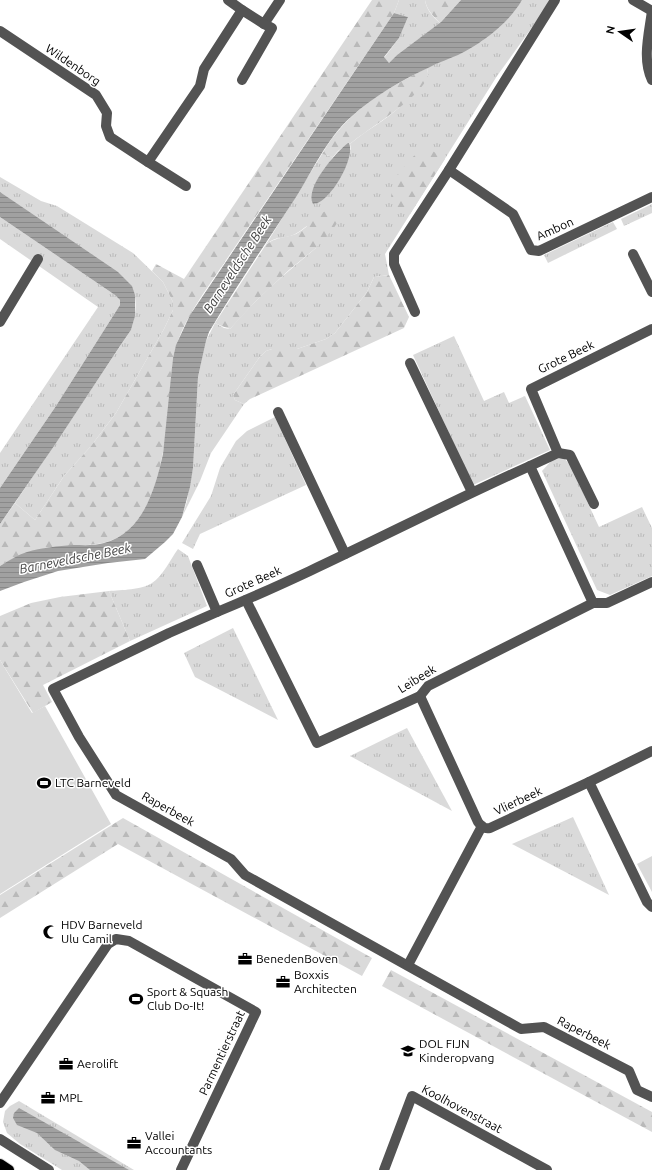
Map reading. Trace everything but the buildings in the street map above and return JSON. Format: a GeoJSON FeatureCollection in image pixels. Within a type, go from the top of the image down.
{"type":"FeatureCollection","features":[{"type":"Feature","properties":{"kind":"main road"},"geometry":{"type":"LineString","coordinates":[[0,1164],[9,1170]]}},
{"type":"Feature","properties":{"kind":"street"},"geometry":{"type":"LineString","coordinates":[[228,0],[272,28],[242,80]]}},
{"type":"Feature","properties":{"kind":"street"},"geometry":{"type":"LineString","coordinates":[[264,24],[280,0]]}},
{"type":"Feature","properties":{"kind":"street"},"geometry":{"type":"LineString","coordinates":[[414,312],[394,264],[394,254],[555,0]]}},
{"type":"Feature","properties":{"kind":"street"},"geometry":{"type":"LineString","coordinates":[[633,0],[652,11],[646,54],[652,80]]}},
{"type":"Feature","properties":{"kind":"street"},"geometry":{"type":"LineString","coordinates":[[148,162],[200,86],[204,69],[242,10]]}},
{"type":"Feature","properties":{"kind":"street","name":"Wildenborg"},"geometry":{"type":"LineString","coordinates":[[0,31],[96,96],[107,113],[106,126],[110,137],[186,186]]}},
{"type":"Feature","properties":{"kind":"street","name":"Ambon"},"geometry":{"type":"LineString","coordinates":[[448,170],[513,214],[531,250],[539,251],[652,198]]}},
{"type":"Feature","properties":{"kind":"street"},"geometry":{"type":"LineString","coordinates":[[633,254],[652,292]]}},
{"type":"Feature","properties":{"kind":"street"},"geometry":{"type":"LineString","coordinates":[[0,322],[38,259]]}},
{"type":"Feature","properties":{"kind":"street","name":"Grote Beek"},"geometry":{"type":"LineString","coordinates":[[197,565],[217,612],[346,554],[472,492],[558,453],[531,389],[652,329]]}},
{"type":"Feature","properties":{"kind":"street"},"geometry":{"type":"LineString","coordinates":[[410,363],[472,492]]}},
{"type":"Feature","properties":{"kind":"street"},"geometry":{"type":"LineString","coordinates":[[278,412],[346,554]]}},
{"type":"Feature","properties":{"kind":"street"},"geometry":{"type":"LineString","coordinates":[[558,453],[570,455],[594,504]]}},
{"type":"Feature","properties":{"kind":"street"},"geometry":{"type":"LineString","coordinates":[[530,466],[593,603]]}},
{"type":"Feature","properties":{"kind":"street","name":"Leibeek"},"geometry":{"type":"LineString","coordinates":[[246,600],[318,743],[420,696],[428,686],[593,603],[607,603],[651,586]]}},
{"type":"Feature","properties":{"kind":"street","name":"Raperbeek"},"geometry":{"type":"LineString","coordinates":[[217,612],[169,633],[53,689],[78,737],[116,795],[231,859],[245,875],[522,1029],[544,1027],[629,1071],[637,1090],[652,1097]]}},
{"type":"Feature","properties":{"kind":"street"},"geometry":{"type":"LineString","coordinates":[[408,965],[482,826],[478,822],[420,696]]}},
{"type":"Feature","properties":{"kind":"street","name":"Vlierbeek"},"geometry":{"type":"LineString","coordinates":[[482,826],[490,828],[652,751]]}},
{"type":"Feature","properties":{"kind":"street"},"geometry":{"type":"LineString","coordinates":[[589,782],[647,902],[652,907]]}},
{"type":"Feature","properties":{"kind":"street","name":"Parmentierstraat"},"geometry":{"type":"LineString","coordinates":[[0,1103],[108,944],[116,940],[128,941],[256,1012],[181,1170]]}},
{"type":"Feature","properties":{"kind":"street","name":"Koolhovenstraat"},"geometry":{"type":"LineString","coordinates":[[384,1170],[412,1096],[547,1170]]}},
{"type":"Feature","properties":{"kind":"street"},"geometry":{"type":"LineString","coordinates":[[0,1139],[49,1170]]}},
{"type":"Feature","properties":{"kind":"green space"},"geometry":{"type":"Polygon","coordinates":[[[372,0],[399,0],[394,13],[203,294],[181,332],[173,358],[166,436],[160,465],[152,492],[141,516],[124,533],[103,543],[53,547],[26,553],[0,566],[0,524],[15,503],[35,520],[64,476],[91,446],[116,413],[164,329],[173,310],[173,302],[163,282],[152,271],[156,264],[184,279],[372,0]]]}},
{"type":"Feature","properties":{"kind":"green space"},"geometry":{"type":"Polygon","coordinates":[[[399,0],[425,0],[430,13],[440,23],[397,55],[389,63],[384,58],[399,38],[408,17],[394,13],[399,0]]]}},
{"type":"Feature","properties":{"kind":"green space"},"geometry":{"type":"Polygon","coordinates":[[[425,0],[461,0],[440,23],[429,10],[425,0]]]}},
{"type":"Feature","properties":{"kind":"green space"},"geometry":{"type":"Polygon","coordinates":[[[522,0],[549,0],[543,12],[497,76],[385,254],[389,275],[374,277],[367,292],[335,333],[326,339],[297,349],[272,349],[266,351],[259,358],[233,395],[235,400],[244,404],[211,453],[200,481],[182,517],[187,501],[193,468],[198,377],[206,341],[215,323],[224,328],[230,329],[282,276],[316,248],[307,226],[292,236],[272,240],[265,246],[322,154],[333,157],[316,182],[313,204],[319,201],[351,149],[350,144],[389,116],[405,102],[428,75],[427,68],[482,41],[508,18],[522,0]]]}},
{"type":"Feature","properties":{"kind":"green space"},"geometry":{"type":"Polygon","coordinates":[[[427,68],[428,74],[425,82],[407,102],[350,144],[349,143],[338,151],[333,157],[322,154],[343,126],[368,103],[427,68]]]}},
{"type":"Feature","properties":{"kind":"green space"},"geometry":{"type":"Polygon","coordinates":[[[428,148],[445,159],[410,214],[396,209],[391,196],[395,179],[409,160],[420,151],[428,148]]]}},
{"type":"Feature","properties":{"kind":"green space"},"geometry":{"type":"Polygon","coordinates":[[[0,177],[41,201],[57,206],[133,253],[163,282],[173,302],[173,310],[164,329],[116,413],[91,446],[64,476],[35,520],[15,503],[131,330],[136,304],[133,291],[126,281],[0,192],[0,177]]]}},
{"type":"Feature","properties":{"kind":"green space"},"geometry":{"type":"Polygon","coordinates":[[[652,204],[652,213],[624,226],[621,219],[652,204]]]}},
{"type":"Feature","properties":{"kind":"green space"},"geometry":{"type":"Polygon","coordinates":[[[334,208],[344,213],[333,229],[316,248],[289,270],[255,302],[230,329],[215,323],[265,246],[276,239],[296,234],[323,212],[334,208]]]}},
{"type":"Feature","properties":{"kind":"green space"},"geometry":{"type":"Polygon","coordinates":[[[0,217],[115,295],[120,300],[120,305],[56,406],[0,488],[0,453],[98,307],[0,239],[0,217]]]}},
{"type":"Feature","properties":{"kind":"green space"},"geometry":{"type":"Polygon","coordinates":[[[613,222],[617,229],[548,263],[544,255],[613,222]]]}},
{"type":"Feature","properties":{"kind":"green space"},"geometry":{"type":"Polygon","coordinates":[[[389,275],[409,317],[404,328],[250,399],[244,404],[235,400],[233,395],[259,358],[266,351],[272,349],[297,349],[326,339],[335,333],[367,292],[374,277],[389,275]]]}},
{"type":"Feature","properties":{"kind":"green space"},"geometry":{"type":"Polygon","coordinates":[[[454,336],[484,401],[504,392],[509,403],[525,396],[550,450],[473,485],[413,355],[454,336]]]}},
{"type":"Feature","properties":{"kind":"green space"},"geometry":{"type":"Polygon","coordinates":[[[275,417],[306,485],[200,534],[193,549],[182,543],[211,496],[220,468],[236,441],[247,431],[275,417]]]}},
{"type":"Feature","properties":{"kind":"green space"},"geometry":{"type":"Polygon","coordinates":[[[564,458],[570,465],[599,527],[642,507],[652,528],[652,576],[610,595],[597,590],[542,471],[552,460],[564,458]]]}},
{"type":"Feature","properties":{"kind":"green space"},"geometry":{"type":"Polygon","coordinates":[[[178,549],[188,556],[207,606],[130,641],[109,591],[143,587],[152,583],[163,572],[178,549]]]}},
{"type":"Feature","properties":{"kind":"green space"},"geometry":{"type":"Polygon","coordinates":[[[109,591],[130,641],[43,685],[52,702],[33,713],[0,660],[0,616],[31,603],[60,597],[109,591]]]}},
{"type":"Feature","properties":{"kind":"green space"},"geometry":{"type":"Polygon","coordinates":[[[233,628],[278,720],[195,677],[184,653],[233,628]]]}},
{"type":"Feature","properties":{"kind":"green space","name":"LTC Barneveld"},"geometry":{"type":"Polygon","coordinates":[[[0,660],[32,713],[45,706],[111,824],[0,894],[0,660]]]}},
{"type":"Feature","properties":{"kind":"green space"},"geometry":{"type":"Polygon","coordinates":[[[407,728],[452,811],[350,756],[407,728]]]}},
{"type":"Feature","properties":{"kind":"green space"},"geometry":{"type":"Polygon","coordinates":[[[573,817],[609,895],[512,844],[573,817]]]}},
{"type":"Feature","properties":{"kind":"green space"},"geometry":{"type":"Polygon","coordinates":[[[123,818],[372,958],[362,976],[118,844],[0,918],[0,895],[123,818]]]}},
{"type":"Feature","properties":{"kind":"green space"},"geometry":{"type":"Polygon","coordinates":[[[652,856],[652,892],[637,864],[652,856]]]}},
{"type":"Feature","properties":{"kind":"green space"},"geometry":{"type":"Polygon","coordinates":[[[391,970],[652,1112],[652,1132],[382,986],[391,970]]]}},
{"type":"Feature","properties":{"kind":"green space"},"geometry":{"type":"Polygon","coordinates":[[[19,1101],[134,1170],[62,1170],[20,1144],[7,1133],[3,1122],[5,1111],[19,1101]]]}},
{"type":"Feature","properties":{"kind":"water","name":"Barneveldsche Beek"},"geometry":{"type":"Polygon","coordinates":[[[461,0],[522,0],[502,25],[485,39],[458,55],[420,72],[389,89],[369,102],[342,125],[328,144],[296,197],[209,332],[198,377],[193,468],[190,487],[182,517],[173,534],[145,559],[58,571],[0,591],[0,566],[14,558],[27,552],[44,548],[104,543],[117,538],[129,530],[138,520],[151,495],[160,467],[163,454],[173,358],[176,345],[190,315],[394,13],[408,17],[399,38],[384,57],[389,63],[397,55],[441,22],[461,0]]]}},
{"type":"Feature","properties":{"kind":"water"},"geometry":{"type":"Polygon","coordinates":[[[348,143],[350,150],[349,159],[340,179],[326,197],[313,204],[311,197],[317,180],[329,162],[348,143]]]}},
{"type":"Feature","properties":{"kind":"water"},"geometry":{"type":"Polygon","coordinates":[[[0,192],[118,272],[132,286],[135,295],[135,316],[131,330],[0,524],[0,488],[56,406],[120,305],[120,300],[115,295],[0,217],[0,192]]]}},
{"type":"Feature","properties":{"kind":"water"},"geometry":{"type":"Polygon","coordinates":[[[19,1108],[129,1170],[90,1170],[79,1161],[55,1150],[37,1133],[17,1125],[13,1118],[14,1113],[19,1108]]]}},
{"type":"Feature","properties":{"kind":"place","name":"LTC Barneveld"},"geometry":{"type":"Point","coordinates":[44,783]}},
{"type":"Feature","properties":{"kind":"place","name":"HDV Barneveld Ulu Camil"},"geometry":{"type":"Point","coordinates":[50,932]}},
{"type":"Feature","properties":{"kind":"place","name":"BenedenBoven"},"geometry":{"type":"Point","coordinates":[245,959]}},
{"type":"Feature","properties":{"kind":"place","name":"Boxxis Architecten"},"geometry":{"type":"Point","coordinates":[283,982]}},
{"type":"Feature","properties":{"kind":"place","name":"Sport & Squash Club Do-It!"},"geometry":{"type":"Point","coordinates":[136,999]}},
{"type":"Feature","properties":{"kind":"place","name":"DOL FIJN Kinderopvang"},"geometry":{"type":"Point","coordinates":[408,1051]}},
{"type":"Feature","properties":{"kind":"place","name":"Aerolift"},"geometry":{"type":"Point","coordinates":[66,1064]}},
{"type":"Feature","properties":{"kind":"place","name":"MPL"},"geometry":{"type":"Point","coordinates":[48,1098]}},
{"type":"Feature","properties":{"kind":"place","name":"Vallei Accountants"},"geometry":{"type":"Point","coordinates":[134,1143]}}]}
